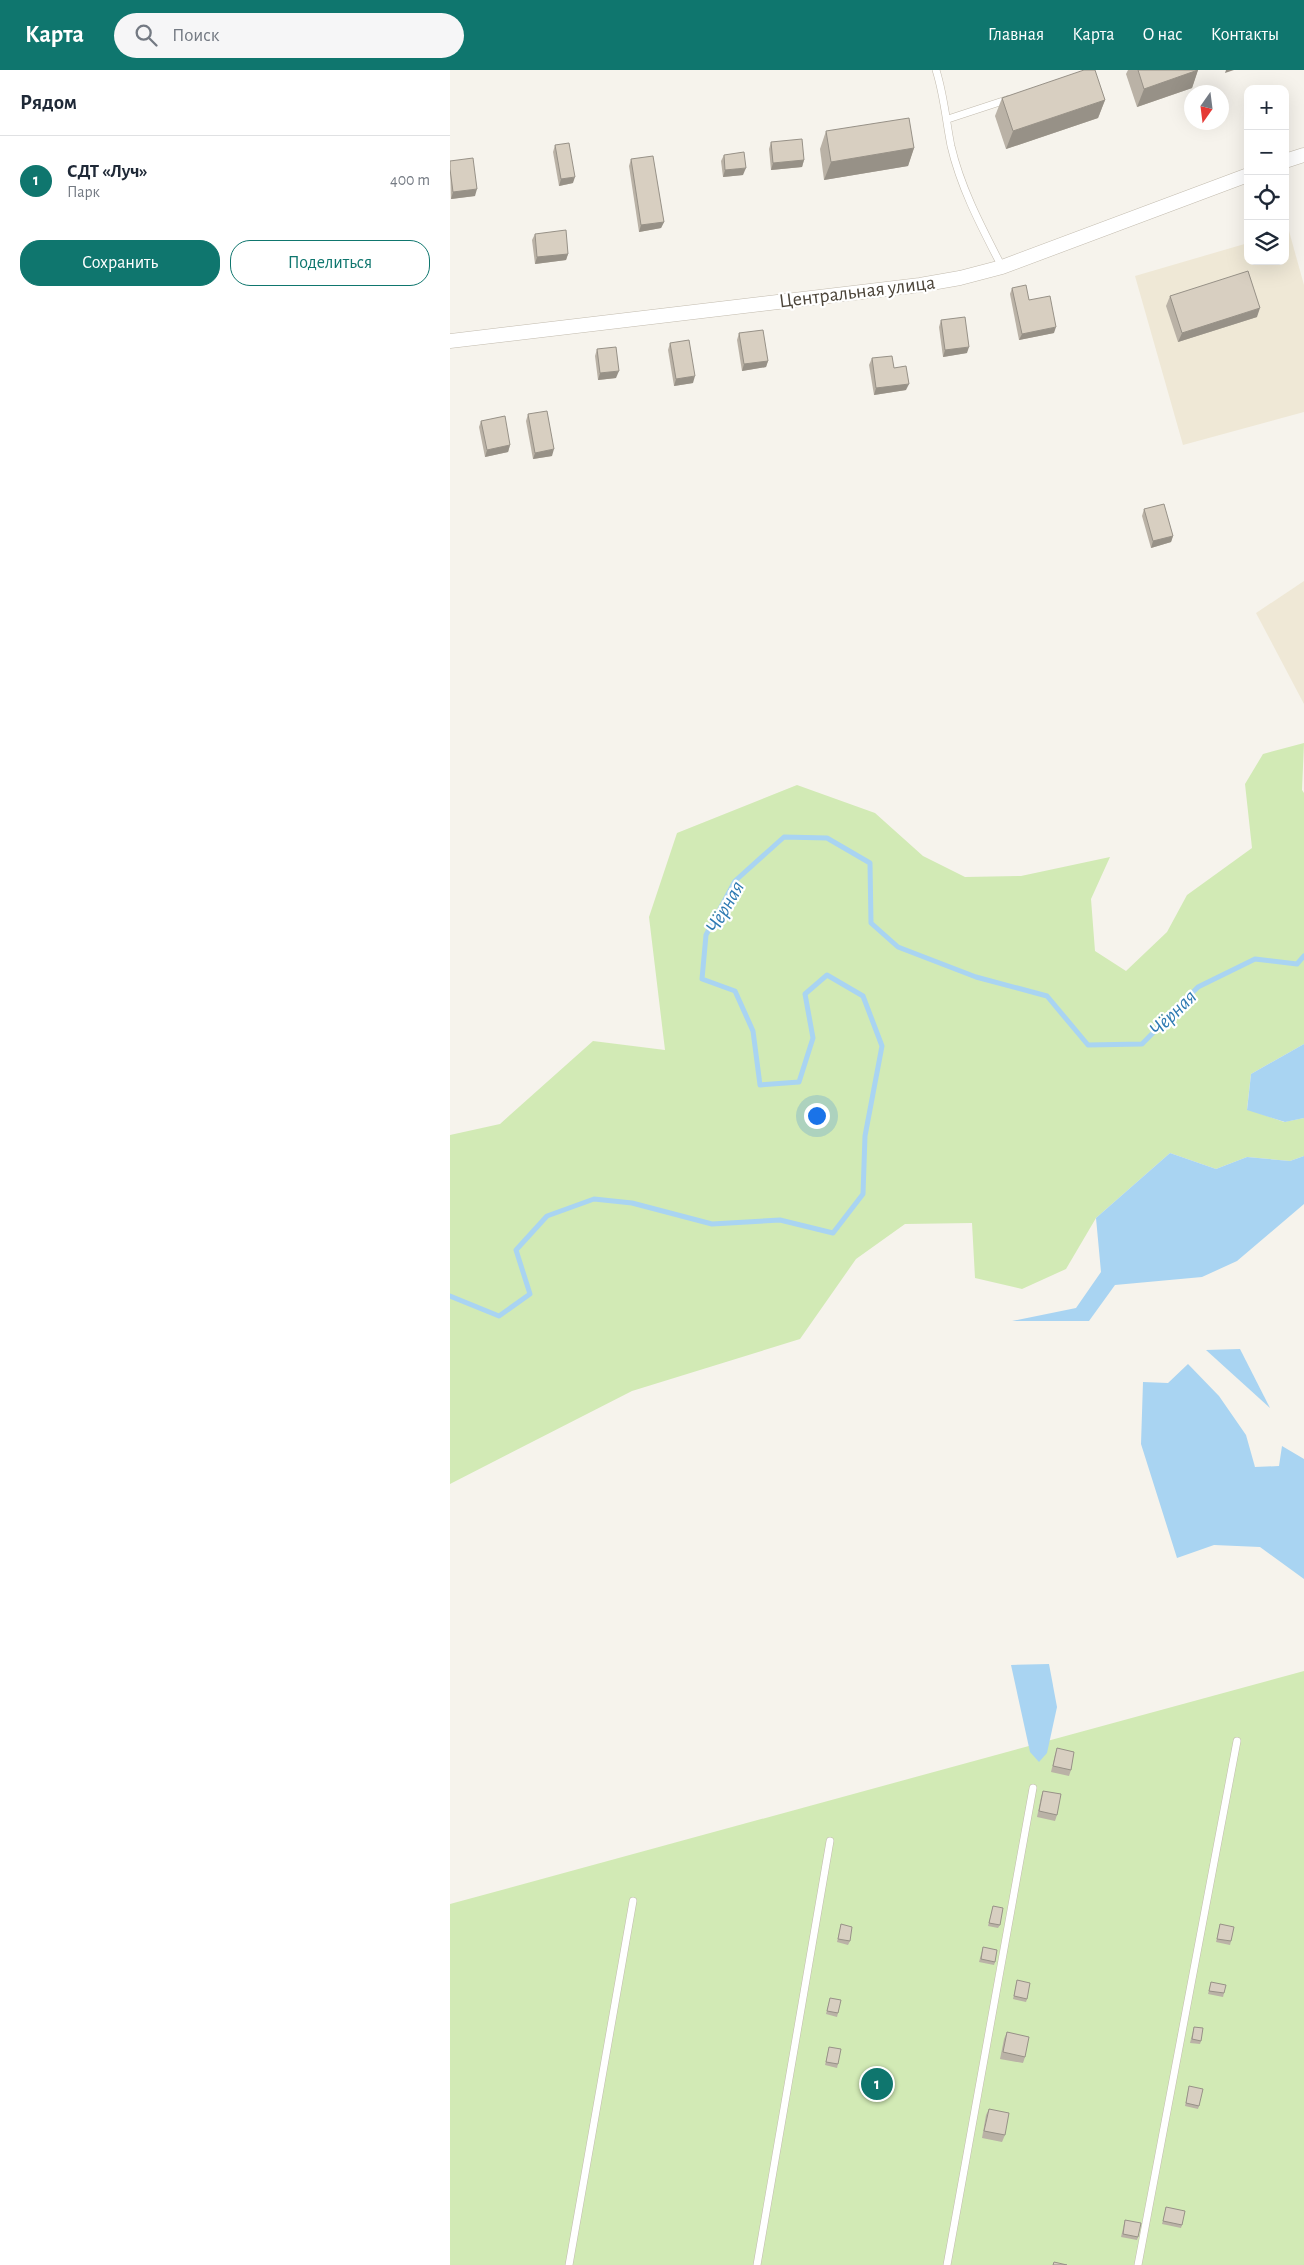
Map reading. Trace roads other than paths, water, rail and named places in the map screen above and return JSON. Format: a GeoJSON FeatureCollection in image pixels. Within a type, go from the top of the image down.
{"type":"FeatureCollection","features":[{"type":"Feature","properties":{"kind":"street"},"geometry":{"type":"LineString","coordinates":[[1289,160],[1304,155]]}},
{"type":"Feature","properties":{"kind":"street","name":"Центральная улица"},"geometry":{"type":"LineString","coordinates":[[450,341],[920,285],[960,278],[1002,267],[1244,176]]}},
{"type":"Feature","properties":{"kind":"lane"},"geometry":{"type":"LineString","coordinates":[[936,70],[948,120],[951,145],[964,187],[1002,267]]}},
{"type":"Feature","properties":{"kind":"lane"},"geometry":{"type":"LineString","coordinates":[[948,120],[1012,98]]}},
{"type":"Feature","properties":{"kind":"lane"},"geometry":{"type":"LineString","coordinates":[[1138,2265],[1237,1741]]}},
{"type":"Feature","properties":{"kind":"lane"},"geometry":{"type":"LineString","coordinates":[[947,2265],[1033,1788]]}},
{"type":"Feature","properties":{"kind":"lane"},"geometry":{"type":"LineString","coordinates":[[757,2265],[830,1841]]}},
{"type":"Feature","properties":{"kind":"lane"},"geometry":{"type":"LineString","coordinates":[[569,2265],[633,1901]]}},
{"type":"Feature","properties":{"kind":"water"},"geometry":{"type":"Polygon","coordinates":[[[1304,1044],[1304,1118],[1285,1122],[1247,1110],[1251,1074],[1304,1044]]]}},
{"type":"Feature","properties":{"kind":"water"},"geometry":{"type":"Polygon","coordinates":[[[1170,1153],[1216,1169],[1247,1157],[1290,1161],[1304,1156],[1304,1204],[1237,1261],[1202,1277],[1115,1285],[1089,1321],[1012,1321],[1076,1308],[1101,1272],[1096,1218],[1170,1153]]]}},
{"type":"Feature","properties":{"kind":"water"},"geometry":{"type":"Polygon","coordinates":[[[1240,1349],[1270,1408],[1206,1350],[1240,1349]]]}},
{"type":"Feature","properties":{"kind":"water"},"geometry":{"type":"Polygon","coordinates":[[[1188,1364],[1219,1396],[1246,1435],[1255,1467],[1279,1466],[1282,1446],[1304,1459],[1304,1579],[1260,1547],[1214,1545],[1177,1558],[1141,1444],[1143,1382],[1168,1383],[1188,1364]]]}},
{"type":"Feature","properties":{"kind":"water"},"geometry":{"type":"Polygon","coordinates":[[[1049,1664],[1057,1707],[1047,1753],[1039,1762],[1030,1752],[1011,1665],[1049,1664]]]}},
{"type":"Feature","properties":{"kind":"waterway","name":"Чёрная"},"geometry":{"type":"LineString","coordinates":[[450,1296],[499,1316],[530,1294],[516,1250],[547,1216],[594,1199],[632,1203],[712,1224],[780,1220],[833,1233],[863,1194],[865,1136],[882,1046],[863,996],[827,975],[805,994],[813,1038],[799,1082],[760,1085],[753,1031],[735,991],[702,979],[706,935],[735,881],[784,837],[827,838],[870,863],[871,923],[898,947],[976,977],[1047,996],[1088,1045],[1142,1044],[1198,987],[1255,959],[1297,964],[1304,956]]}},
{"type":"Feature","properties":{"kind":"place","name":"СДТ «Луч»"},"geometry":{"type":"Point","coordinates":[877,2084]}}]}
